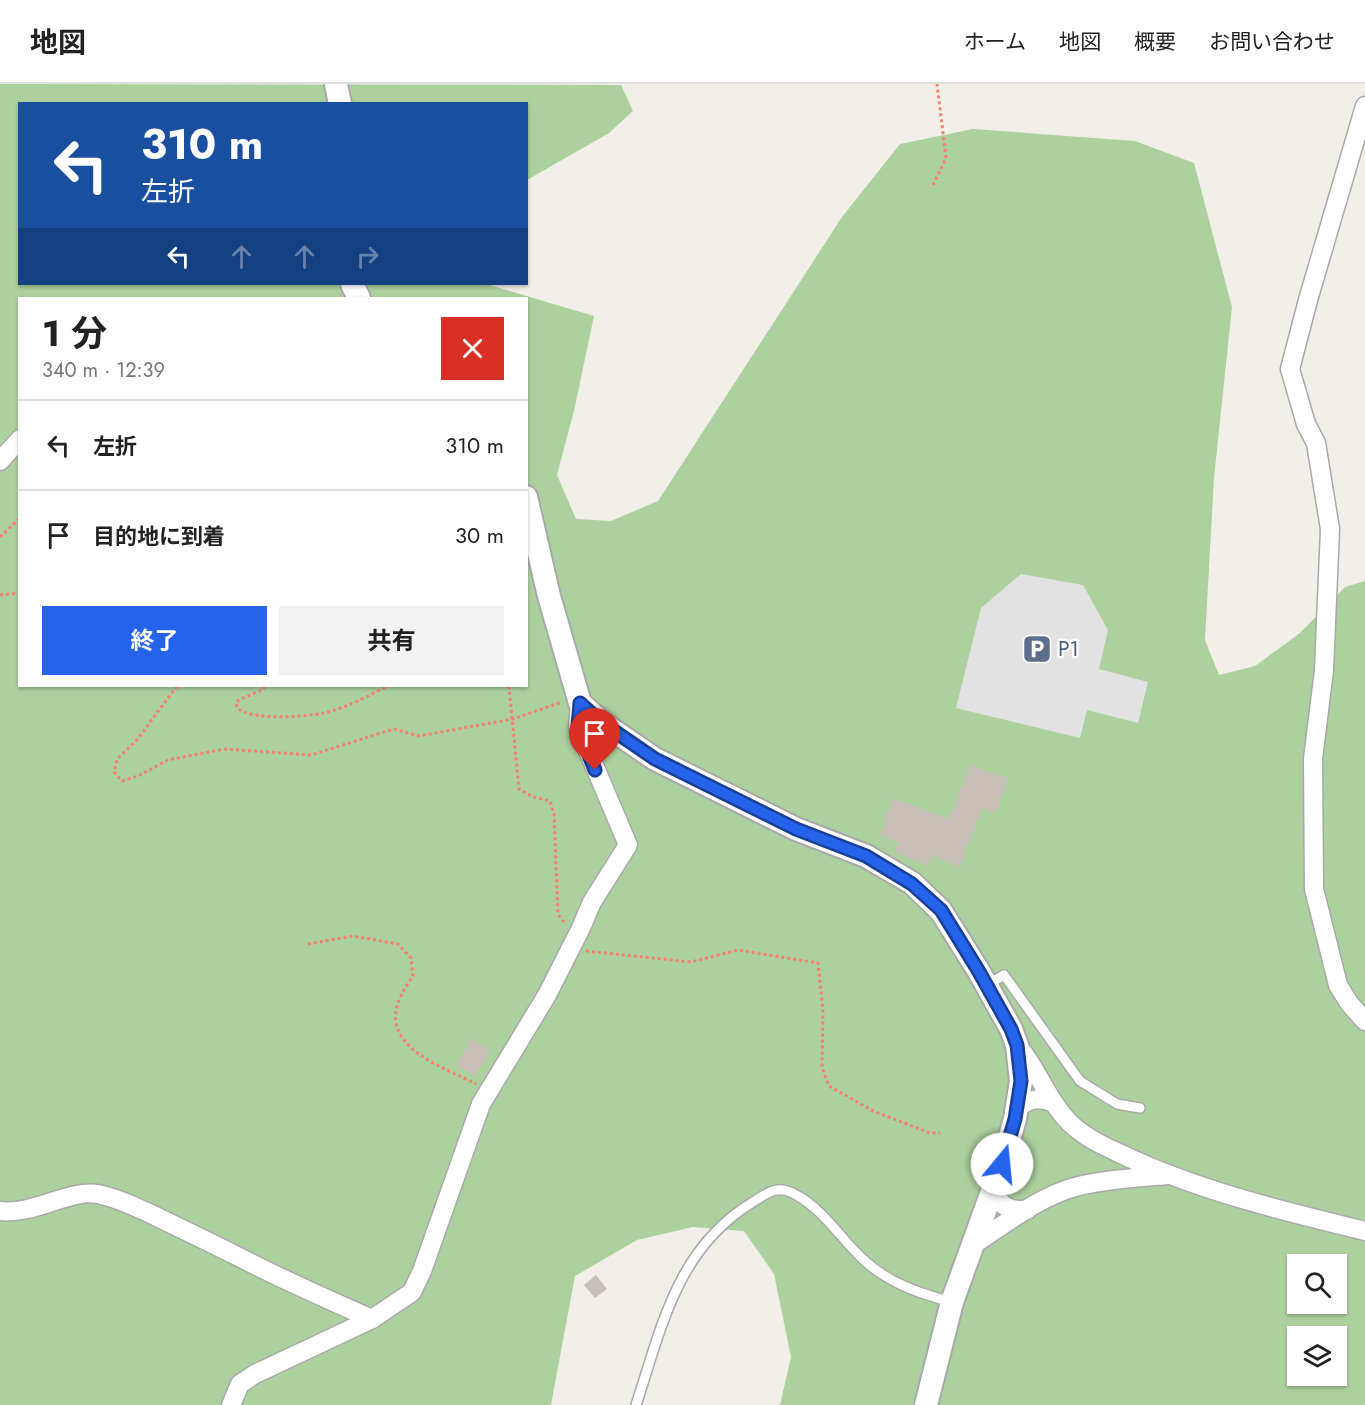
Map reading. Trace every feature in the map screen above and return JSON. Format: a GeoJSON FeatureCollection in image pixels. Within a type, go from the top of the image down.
{"type":"FeatureCollection","features":[{"type":"Feature","properties":{"kind":"street"},"geometry":{"type":"LineString","coordinates":[[336,84],[340,102]]}},
{"type":"Feature","properties":{"kind":"street"},"geometry":{"type":"LineString","coordinates":[[1365,106],[1290,369],[1306,424],[1316,443],[1330,529],[1324,670],[1313,759],[1314,889],[1338,985],[1349,1003],[1365,1021]]}},
{"type":"Feature","properties":{"kind":"street"},"geometry":{"type":"LineString","coordinates":[[0,461],[18,441]]}},
{"type":"Feature","properties":{"kind":"street"},"geometry":{"type":"LineString","coordinates":[[231,1405],[240,1384],[255,1374],[372,1319],[412,1292],[422,1271],[481,1104],[547,995],[592,902],[628,845],[578,727],[579,700],[549,596],[528,506]]}},
{"type":"Feature","properties":{"kind":"street"},"geometry":{"type":"LineString","coordinates":[[579,700],[601,722],[655,759],[796,829],[866,856],[912,884],[941,910],[1011,1029],[1017,1045],[1021,1081],[1017,1108],[1008,1143],[952,1302],[926,1405]]}},
{"type":"Feature","properties":{"kind":"street"},"geometry":{"type":"LineString","coordinates":[[1017,1045],[1029,1059],[1054,1103],[1089,1139],[1169,1175],[1235,1197],[1365,1231]]}},
{"type":"Feature","properties":{"kind":"street"},"geometry":{"type":"LineString","coordinates":[[1017,1108],[1032,1099],[1040,1098],[1054,1103]]}},
{"type":"Feature","properties":{"kind":"street"},"geometry":{"type":"LineString","coordinates":[[971,1246],[1027,1210],[1074,1187],[1094,1182],[1169,1175]]}},
{"type":"Feature","properties":{"kind":"street"},"geometry":{"type":"LineString","coordinates":[[992,1188],[1004,1206],[1015,1211],[1027,1210]]}},
{"type":"Feature","properties":{"kind":"street"},"geometry":{"type":"LineString","coordinates":[[0,1211],[39,1208],[83,1193],[97,1194],[128,1204],[182,1228],[281,1279],[372,1319]]}},
{"type":"Feature","properties":{"kind":"lane"},"geometry":{"type":"LineString","coordinates":[[987,985],[1004,975],[1080,1081],[1117,1104],[1140,1108]]}},
{"type":"Feature","properties":{"kind":"lane"},"geometry":{"type":"LineString","coordinates":[[636,1405],[671,1299],[695,1255],[716,1230],[743,1208],[772,1190],[785,1190],[812,1205],[867,1263],[889,1279],[915,1292],[952,1302]]}},
{"type":"Feature","properties":{"kind":"path"},"geometry":{"type":"LineString","coordinates":[[933,185],[946,158],[937,84]]}},
{"type":"Feature","properties":{"kind":"path"},"geometry":{"type":"LineString","coordinates":[[0,537],[18,520]]}},
{"type":"Feature","properties":{"kind":"path"},"geometry":{"type":"LineString","coordinates":[[0,595],[18,593]]}},
{"type":"Feature","properties":{"kind":"path"},"geometry":{"type":"LineString","coordinates":[[176,687],[136,741],[117,759],[114,772],[122,781],[138,776],[168,760],[224,748],[311,754],[394,729],[419,736],[513,719],[579,700]]}},
{"type":"Feature","properties":{"kind":"path"},"geometry":{"type":"LineString","coordinates":[[264,687],[236,702],[237,708],[242,712],[258,716],[324,713],[386,687]]}},
{"type":"Feature","properties":{"kind":"path"},"geometry":{"type":"LineString","coordinates":[[509,687],[519,789],[533,797],[550,801],[554,814],[558,914],[584,951],[692,962],[738,950],[818,963],[824,1010],[822,1067],[830,1086],[873,1111],[930,1133],[940,1133]]}},
{"type":"Feature","properties":{"kind":"path"},"geometry":{"type":"LineString","coordinates":[[308,944],[353,936],[398,944],[411,958],[413,976],[400,997],[395,1018],[402,1039],[414,1053],[489,1090]]}},
{"type":"Feature","properties":{"kind":"green space"},"geometry":{"type":"Polygon","coordinates":[[[0,84],[621,85],[633,111],[609,133],[528,179],[528,102],[18,102],[18,285],[489,285],[594,316],[574,411],[557,475],[576,519],[611,521],[658,501],[842,217],[900,144],[973,129],[1135,141],[1194,163],[1232,307],[1214,478],[1205,640],[1219,675],[1255,666],[1300,633],[1345,587],[1365,581],[1365,1405],[780,1405],[791,1357],[774,1274],[744,1231],[693,1227],[637,1240],[575,1276],[551,1405],[0,1405],[0,84]]]}},
{"type":"Feature","properties":{"kind":"shaded area","name":"P1"},"geometry":{"type":"Polygon","coordinates":[[[1021,574],[1083,585],[1108,630],[1099,669],[1148,682],[1138,723],[1087,710],[1080,738],[956,708],[981,608],[1021,574]]]}},
{"type":"Feature","properties":{"kind":"building"},"geometry":{"type":"Polygon","coordinates":[[[970,765],[1008,779],[996,813],[982,808],[960,867],[932,855],[928,866],[895,852],[899,842],[880,836],[893,799],[950,819],[970,765]]]}},
{"type":"Feature","properties":{"kind":"building"},"geometry":{"type":"Polygon","coordinates":[[[471,1039],[490,1050],[475,1076],[456,1065],[471,1039]]]}},
{"type":"Feature","properties":{"kind":"building"},"geometry":{"type":"Polygon","coordinates":[[[596,1275],[607,1289],[595,1298],[584,1285],[596,1275]]]}},
{"type":"Feature","properties":{"kind":"place","name":"P1"},"geometry":{"type":"Point","coordinates":[1037,649]}},
{"type":"Feature","properties":{"kind":"route"},"geometry":{"type":"LineString","coordinates":[[595,770],[578,727],[580,703],[629,743],[655,759],[796,829],[866,856],[912,884],[941,910],[978,970],[1011,1029],[1017,1045],[1021,1081],[1012,1133],[1002,1164]]}}]}
